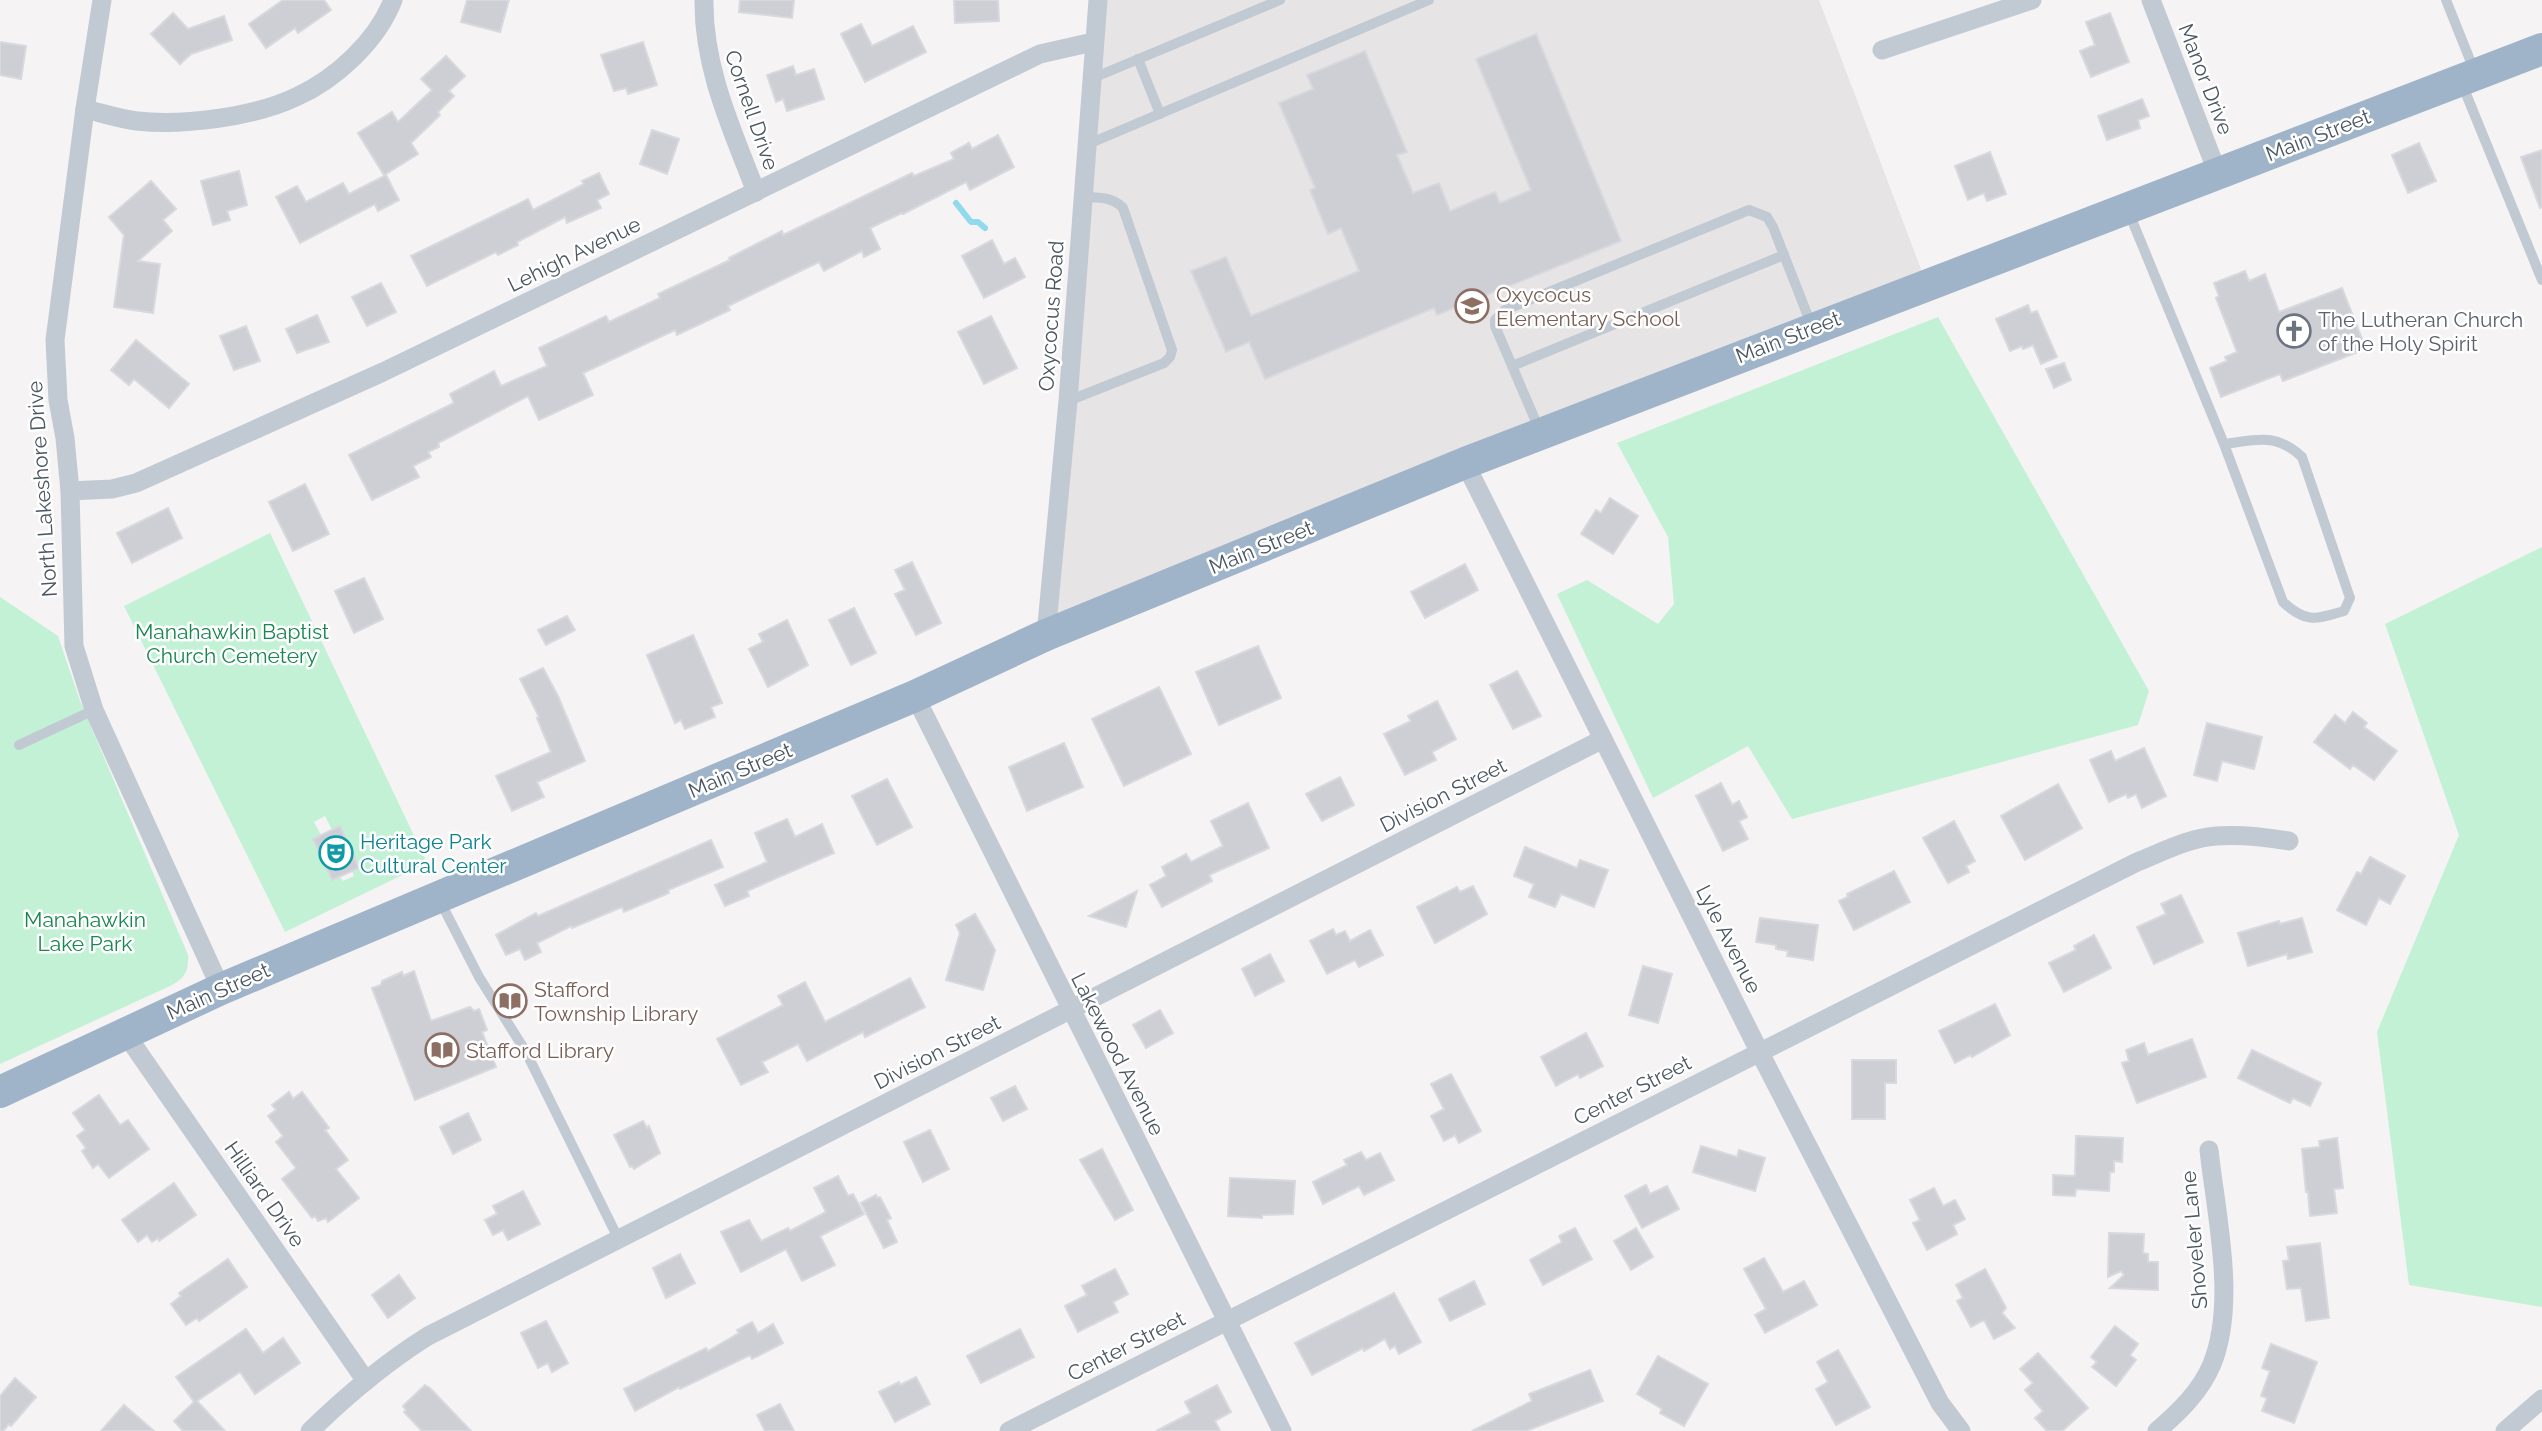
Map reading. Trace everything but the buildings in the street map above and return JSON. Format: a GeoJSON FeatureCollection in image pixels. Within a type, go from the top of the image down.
{"type":"FeatureCollection","features":[{"type":"Feature","properties":{"kind":"highway","name":"Main Street"},"geometry":{"type":"LineString","coordinates":[[0,1092],[221,989],[915,696],[1046,635],[1540,432],[2542,49]]}},
{"type":"Feature","properties":{"kind":"street","name":"North Lakeshore Drive"},"geometry":{"type":"LineString","coordinates":[[102,0],[55,340],[58,400],[70,491],[74,646],[94,710],[221,989]]}},
{"type":"Feature","properties":{"kind":"street"},"geometry":{"type":"LineString","coordinates":[[85,109],[135,121],[155,122],[194,120],[271,107],[319,85],[341,68],[379,27],[393,0]]}},
{"type":"Feature","properties":{"kind":"street","name":"Cornell Drive"},"geometry":{"type":"LineString","coordinates":[[704,0],[709,58],[721,102],[756,192]]}},
{"type":"Feature","properties":{"kind":"street","name":"Oxycocus Road"},"geometry":{"type":"LineString","coordinates":[[1046,635],[1068,401],[1098,0]]}},
{"type":"Feature","properties":{"kind":"street"},"geometry":{"type":"LineString","coordinates":[[1882,50],[2032,0]]}},
{"type":"Feature","properties":{"kind":"street","name":"Manor Drive"},"geometry":{"type":"LineString","coordinates":[[2151,0],[2218,174]]}},
{"type":"Feature","properties":{"kind":"street","name":"Lehigh Avenue"},"geometry":{"type":"LineString","coordinates":[[70,491],[112,489],[136,483],[383,372],[1040,54],[1093,42]]}},
{"type":"Feature","properties":{"kind":"street","name":"Lyle Avenue"},"geometry":{"type":"LineString","coordinates":[[1465,463],[1759,1051],[1940,1403],[1961,1431]]}},
{"type":"Feature","properties":{"kind":"street","name":"Lakewood Avenue"},"geometry":{"type":"LineString","coordinates":[[915,696],[1282,1431]]}},
{"type":"Feature","properties":{"kind":"street","name":"Division Street"},"geometry":{"type":"LineString","coordinates":[[310,1431],[366,1381],[428,1336],[1603,739]]}},
{"type":"Feature","properties":{"kind":"street","name":"Center Street"},"geometry":{"type":"LineString","coordinates":[[1009,1431],[2125,868],[2172,847],[2214,836],[2254,836],[2289,841]]}},
{"type":"Feature","properties":{"kind":"street","name":"Hilliard Drive"},"geometry":{"type":"LineString","coordinates":[[125,1033],[366,1381]]}},
{"type":"Feature","properties":{"kind":"street","name":"Shoveler Lane"},"geometry":{"type":"LineString","coordinates":[[2157,1431],[2177,1414],[2198,1389],[2211,1366],[2219,1342],[2224,1285],[2209,1150]]}},
{"type":"Feature","properties":{"kind":"street"},"geometry":{"type":"LineString","coordinates":[[2505,1431],[2542,1399]]}},
{"type":"Feature","properties":{"kind":"lane"},"geometry":{"type":"LineString","coordinates":[[1090,79],[1280,0]]}},
{"type":"Feature","properties":{"kind":"lane"},"geometry":{"type":"LineString","coordinates":[[1086,146],[1429,0]]}},
{"type":"Feature","properties":{"kind":"lane"},"geometry":{"type":"LineString","coordinates":[[2446,0],[2468,77],[2542,280]]}},
{"type":"Feature","properties":{"kind":"lane"},"geometry":{"type":"LineString","coordinates":[[1138,59],[1160,114]]}},
{"type":"Feature","properties":{"kind":"lane"},"geometry":{"type":"LineString","coordinates":[[1068,401],[1164,363],[1170,358],[1172,350],[1123,208],[1109,199],[1082,197]]}},
{"type":"Feature","properties":{"kind":"lane"},"geometry":{"type":"LineString","coordinates":[[2128,209],[2224,444],[2283,602],[2297,614],[2318,619],[2344,611],[2350,598],[2302,457],[2288,445],[2268,439],[2224,444]]}},
{"type":"Feature","properties":{"kind":"lane"},"geometry":{"type":"LineString","coordinates":[[1540,432],[1495,326],[1495,320],[1505,310],[1749,210],[1767,218],[1812,328]]}},
{"type":"Feature","properties":{"kind":"lane"},"geometry":{"type":"LineString","coordinates":[[1512,366],[1784,255]]}},
{"type":"Feature","properties":{"kind":"lane"},"geometry":{"type":"LineString","coordinates":[[19,745],[94,710]]}},
{"type":"Feature","properties":{"kind":"lane"},"geometry":{"type":"LineString","coordinates":[[438,897],[479,977],[526,1052],[618,1238]]}},
{"type":"Feature","properties":{"kind":"shaded area","name":"Oxycocus Elementary School"},"geometry":{"type":"Polygon","coordinates":[[[1098,0],[1819,0],[1927,285],[1046,635],[1098,0]]]}},
{"type":"Feature","properties":{"kind":"green space"},"geometry":{"type":"Polygon","coordinates":[[[1938,317],[2149,691],[2138,725],[1792,819],[1748,746],[1653,798],[1557,594],[1587,580],[1658,624],[1674,604],[1668,537],[1617,443],[1938,317]]]}},
{"type":"Feature","properties":{"kind":"green space","name":"Manahawkin Baptist Church Cemetery"},"geometry":{"type":"Polygon","coordinates":[[[270,533],[427,863],[285,932],[124,606],[270,533]],[[325,816],[314,822],[321,835],[313,840],[332,880],[340,877],[343,881],[354,876],[352,871],[359,867],[340,827],[332,830],[325,816]]]}},
{"type":"Feature","properties":{"kind":"green space"},"geometry":{"type":"Polygon","coordinates":[[[2542,547],[2542,1307],[2409,1285],[2377,1032],[2459,835],[2385,624],[2542,547]]]}},
{"type":"Feature","properties":{"kind":"green space","name":"Manahawkin Lake Park"},"geometry":{"type":"Polygon","coordinates":[[[0,597],[58,636],[80,701],[188,955],[188,961],[185,974],[175,983],[0,1064],[0,597]]]}},
{"type":"Feature","properties":{"kind":"waterway"},"geometry":{"type":"LineString","coordinates":[[956,203],[971,222],[978,222],[985,228]]}},
{"type":"Feature","properties":{"kind":"place","name":"Oxycocus Elementary School"},"geometry":{"type":"Point","coordinates":[1472,306]}},
{"type":"Feature","properties":{"kind":"place","name":"The Lutheran Church of the Holy Spirit"},"geometry":{"type":"Point","coordinates":[2294,331]}},
{"type":"Feature","properties":{"kind":"place","name":"Heritage Park Cultural Center"},"geometry":{"type":"Point","coordinates":[336,853]}},
{"type":"Feature","properties":{"kind":"place","name":"Stafford Township Library"},"geometry":{"type":"Point","coordinates":[510,1001]}},
{"type":"Feature","properties":{"kind":"place","name":"Stafford Library"},"geometry":{"type":"Point","coordinates":[442,1050]}}]}
